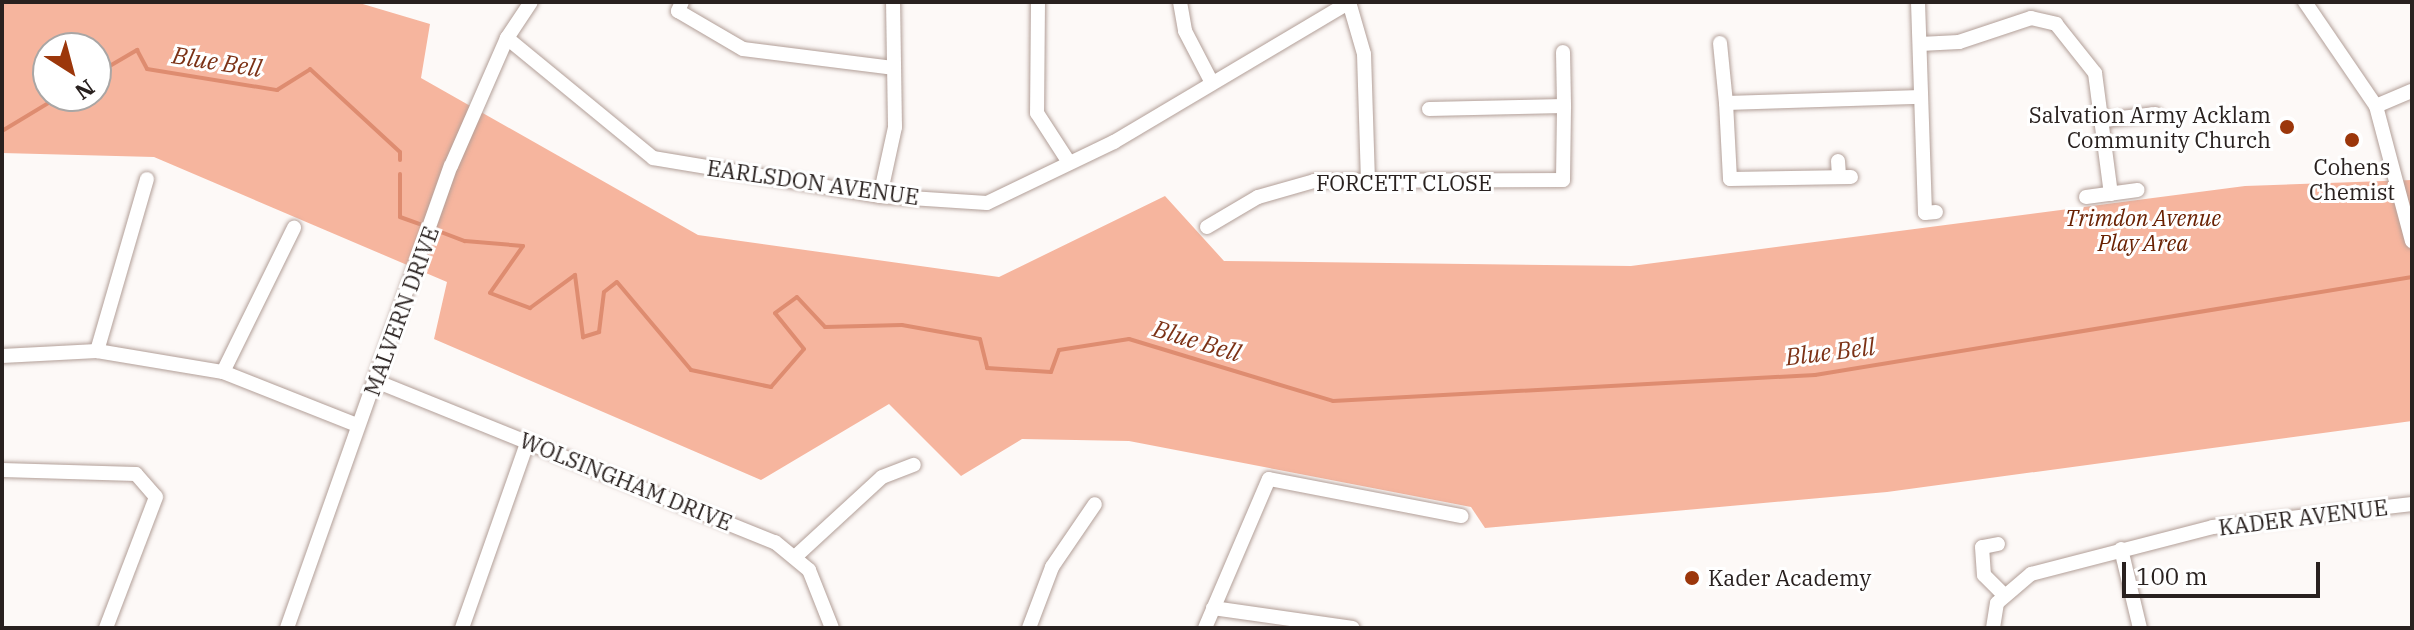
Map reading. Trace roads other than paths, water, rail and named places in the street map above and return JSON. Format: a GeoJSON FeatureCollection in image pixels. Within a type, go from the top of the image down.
{"type":"FeatureCollection","features":[{"type":"Feature","properties":{"kind":"street","name":"MALVERN DRIVE"},"geometry":{"type":"LineString","coordinates":[[287,628],[357,425],[378,382],[422,259],[451,166],[507,38],[531,2]]}},
{"type":"Feature","properties":{"kind":"street"},"geometry":{"type":"LineString","coordinates":[[880,196],[895,127],[893,2]]}},
{"type":"Feature","properties":{"kind":"street"},"geometry":{"type":"LineString","coordinates":[[1038,2],[1037,113],[1068,161]]}},
{"type":"Feature","properties":{"kind":"street"},"geometry":{"type":"LineString","coordinates":[[1180,2],[1185,31],[1211,81]]}},
{"type":"Feature","properties":{"kind":"street","name":"EARLSDON AVENUE"},"geometry":{"type":"LineString","coordinates":[[507,38],[653,158],[880,196],[987,203],[1068,161],[1114,142],[1211,81],[1350,2]]}},
{"type":"Feature","properties":{"kind":"street"},"geometry":{"type":"LineString","coordinates":[[1350,2],[1364,54],[1368,179]]}},
{"type":"Feature","properties":{"kind":"street"},"geometry":{"type":"LineString","coordinates":[[1918,2],[1925,213]]}},
{"type":"Feature","properties":{"kind":"street"},"geometry":{"type":"LineString","coordinates":[[2305,2],[2376,106],[2412,240]]}},
{"type":"Feature","properties":{"kind":"street"},"geometry":{"type":"LineString","coordinates":[[680,7],[743,49],[893,68]]}},
{"type":"Feature","properties":{"kind":"street"},"geometry":{"type":"LineString","coordinates":[[1920,44],[1950,44],[2046,18],[2090,63],[2104,120],[2111,194]]}},
{"type":"Feature","properties":{"kind":"street"},"geometry":{"type":"LineString","coordinates":[[1720,43],[1730,179],[1845,177],[1838,161]]}},
{"type":"Feature","properties":{"kind":"street"},"geometry":{"type":"LineString","coordinates":[[1429,109],[1564,106],[1563,52]]}},
{"type":"Feature","properties":{"kind":"street"},"geometry":{"type":"LineString","coordinates":[[2376,106],[2412,91]]}},
{"type":"Feature","properties":{"kind":"street"},"geometry":{"type":"LineString","coordinates":[[1726,103],[1921,97]]}},
{"type":"Feature","properties":{"kind":"street","name":"FORCETT CLOSE"},"geometry":{"type":"LineString","coordinates":[[1207,227],[1274,191],[1368,179],[1563,180],[1564,106]]}},
{"type":"Feature","properties":{"kind":"street"},"geometry":{"type":"LineString","coordinates":[[2104,120],[2156,114]]}},
{"type":"Feature","properties":{"kind":"street"},"geometry":{"type":"LineString","coordinates":[[97,351],[147,179]]}},
{"type":"Feature","properties":{"kind":"street"},"geometry":{"type":"LineString","coordinates":[[2086,197],[2138,190]]}},
{"type":"Feature","properties":{"kind":"street"},"geometry":{"type":"LineString","coordinates":[[223,372],[294,228]]}},
{"type":"Feature","properties":{"kind":"street"},"geometry":{"type":"LineString","coordinates":[[2,356],[97,351],[223,372],[357,425]]}},
{"type":"Feature","properties":{"kind":"street","name":"WOLSINGHAM DRIVE"},"geometry":{"type":"LineString","coordinates":[[378,382],[528,441],[795,557]]}},
{"type":"Feature","properties":{"kind":"street"},"geometry":{"type":"LineString","coordinates":[[462,628],[528,441]]}},
{"type":"Feature","properties":{"kind":"street"},"geometry":{"type":"LineString","coordinates":[[832,628],[823,595],[795,557],[882,477],[914,465]]}},
{"type":"Feature","properties":{"kind":"street"},"geometry":{"type":"LineString","coordinates":[[2,470],[136,474],[156,497],[106,628]]}},
{"type":"Feature","properties":{"kind":"street"},"geometry":{"type":"LineString","coordinates":[[1205,628],[1269,479],[1461,516]]}},
{"type":"Feature","properties":{"kind":"street"},"geometry":{"type":"LineString","coordinates":[[1029,628],[1052,567],[1095,504]]}},
{"type":"Feature","properties":{"kind":"street","name":"KADER AVENUE"},"geometry":{"type":"LineString","coordinates":[[2004,595],[2031,574],[2213,527],[2412,504]]}},
{"type":"Feature","properties":{"kind":"street"},"geometry":{"type":"LineString","coordinates":[[1993,628],[2004,595],[1984,575],[1982,547],[1998,544]]}},
{"type":"Feature","properties":{"kind":"street"},"geometry":{"type":"LineString","coordinates":[[2121,549],[2140,628]]}},
{"type":"Feature","properties":{"kind":"street"},"geometry":{"type":"LineString","coordinates":[[1213,608],[1353,628]]}},
{"type":"Feature","properties":{"kind":"waterway","name":"Blue Bell"},"geometry":{"type":"LineString","coordinates":[[112,65],[137,50],[147,69],[277,90],[310,69],[400,152],[400,160]]}},
{"type":"Feature","properties":{"kind":"waterway","name":"Blue Bell"},"geometry":{"type":"LineString","coordinates":[[2,131],[33,112]]}},
{"type":"Feature","properties":{"kind":"waterway","name":"Blue Bell"},"geometry":{"type":"LineString","coordinates":[[400,174],[400,217],[425,226]]}},
{"type":"Feature","properties":{"kind":"waterway","name":"Blue Bell"},"geometry":{"type":"LineString","coordinates":[[433,229],[465,241],[523,246],[490,293],[530,308],[575,275],[583,337],[599,332],[604,292],[617,282],[691,370],[771,387],[804,349],[775,313],[797,297],[825,327],[902,325],[980,339],[987,368],[1051,372],[1059,350],[1129,339],[1333,401],[1815,375],[2412,277]]}},
{"type":"Feature","properties":{"kind":"place","name":"Salvation Army Acklam Community Church"},"geometry":{"type":"Point","coordinates":[2287,127]}},
{"type":"Feature","properties":{"kind":"place","name":"Cohens Chemist"},"geometry":{"type":"Point","coordinates":[2352,140]}},
{"type":"Feature","properties":{"kind":"place","name":"Kader Academy"},"geometry":{"type":"Point","coordinates":[1692,578]}},
{"type":"Feature","properties":{"kind":"park label","name":"Trimdon Avenue Play Area"},"geometry":{"type":"Point","coordinates":[2143,230]}}]}
